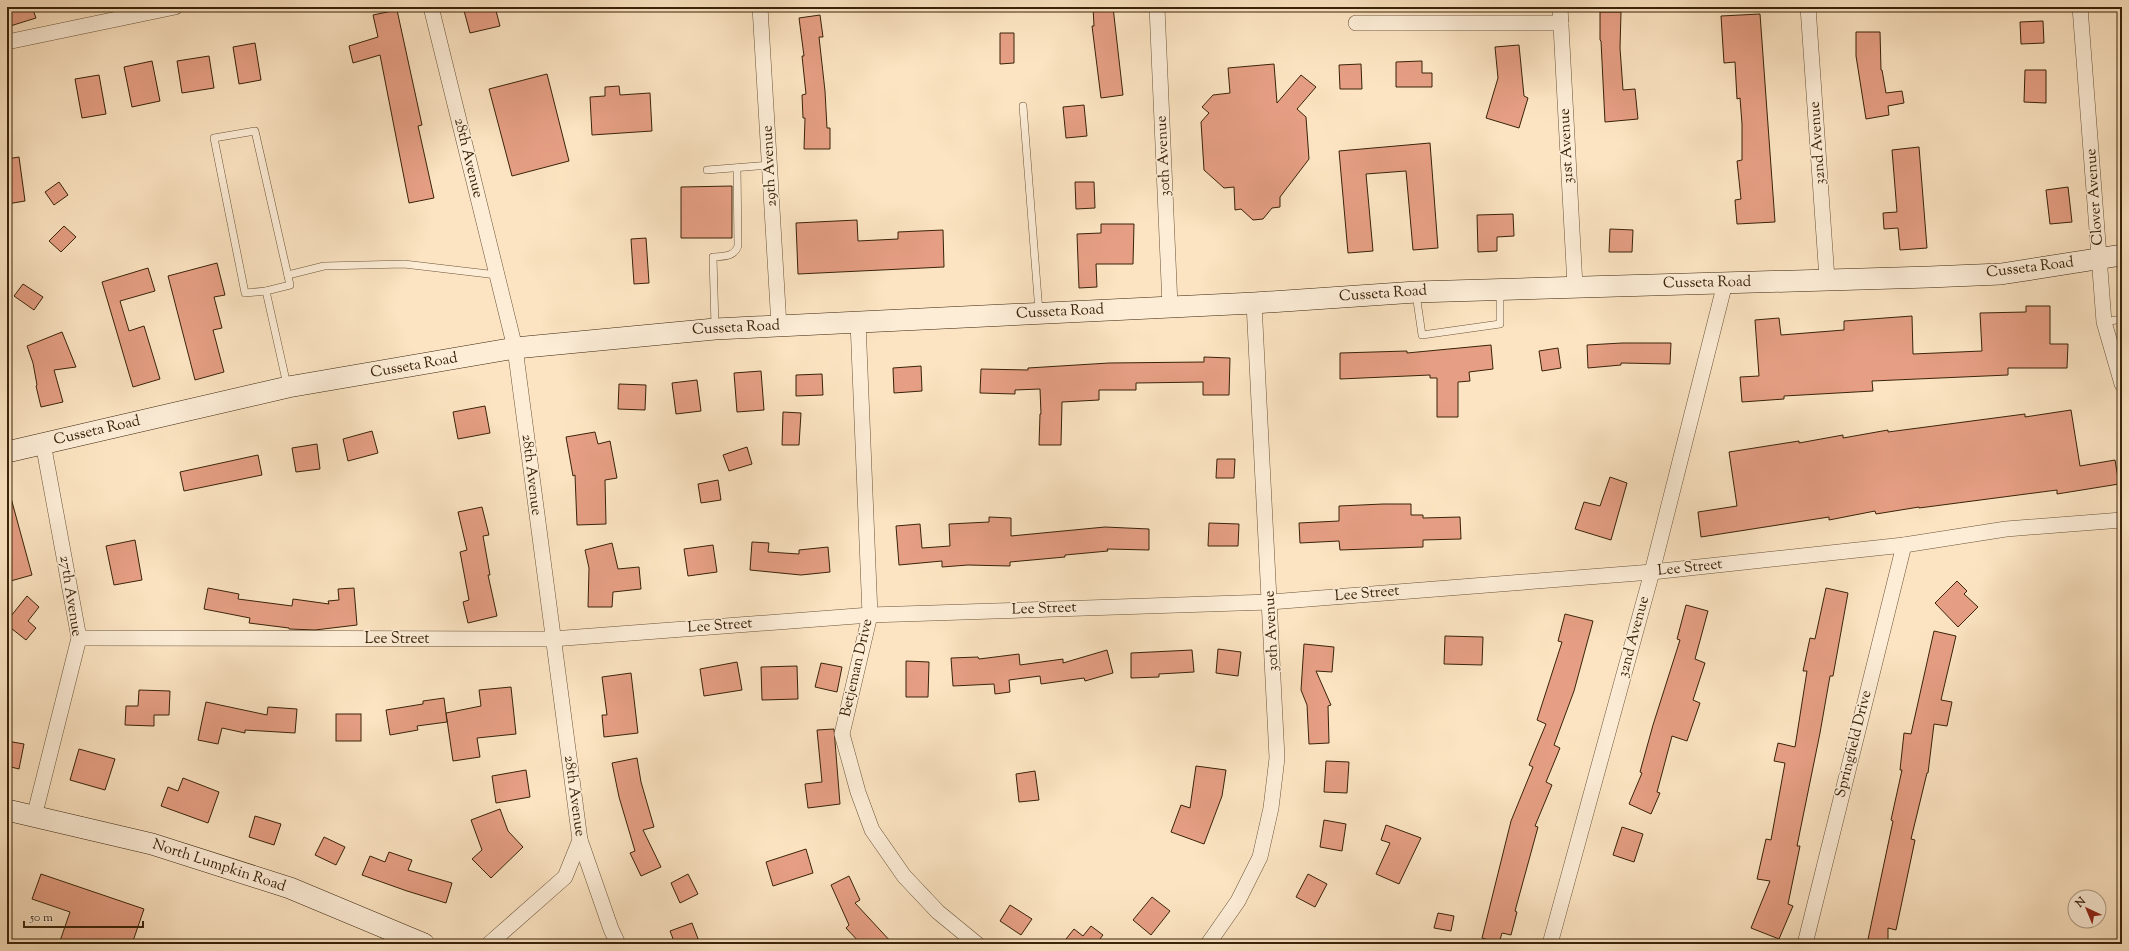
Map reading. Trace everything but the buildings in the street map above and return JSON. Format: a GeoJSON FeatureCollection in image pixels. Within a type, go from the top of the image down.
{"type":"FeatureCollection","features":[{"type":"Feature","properties":{"kind":"street"},"geometry":{"type":"LineString","coordinates":[[7,42],[175,7]]}},
{"type":"Feature","properties":{"kind":"street","name":"28th Avenue"},"geometry":{"type":"LineString","coordinates":[[431,7],[515,348],[552,639],[580,840],[611,929],[618,944]]}},
{"type":"Feature","properties":{"kind":"street","name":"29th Avenue"},"geometry":{"type":"LineString","coordinates":[[760,7],[779,326]]}},
{"type":"Feature","properties":{"kind":"street","name":"30th Avenue"},"geometry":{"type":"LineString","coordinates":[[1157,7],[1170,306]]}},
{"type":"Feature","properties":{"kind":"street","name":"31st Avenue"},"geometry":{"type":"LineString","coordinates":[[1560,7],[1575,286]]}},
{"type":"Feature","properties":{"kind":"street","name":"32nd Avenue"},"geometry":{"type":"LineString","coordinates":[[1808,7],[1827,279]]}},
{"type":"Feature","properties":{"kind":"street","name":"Clover Avenue"},"geometry":{"type":"LineString","coordinates":[[2080,7],[2104,322],[2122,384]]}},
{"type":"Feature","properties":{"kind":"street"},"geometry":{"type":"LineString","coordinates":[[1356,23],[1561,23]]}},
{"type":"Feature","properties":{"kind":"street","name":"Cusseta Road"},"geometry":{"type":"LineString","coordinates":[[7,452],[288,387],[515,348],[715,328],[1254,303],[1416,292],[1827,279],[1929,278],[2001,274],[2122,256]]}},
{"type":"Feature","properties":{"kind":"street","name":"32nd Avenue"},"geometry":{"type":"LineString","coordinates":[[1550,944],[1652,572],[1725,283]]}},
{"type":"Feature","properties":{"kind":"street","name":"30th Avenue"},"geometry":{"type":"LineString","coordinates":[[1208,944],[1238,901],[1260,857],[1271,808],[1277,758],[1254,303]]}},
{"type":"Feature","properties":{"kind":"street","name":"Betjeman Drive"},"geometry":{"type":"LineString","coordinates":[[858,322],[870,615],[842,734],[858,792],[872,830],[904,876],[938,912],[976,944]]}},
{"type":"Feature","properties":{"kind":"street","name":"27th Avenue"},"geometry":{"type":"LineString","coordinates":[[34,817],[79,638],[43,443]]}},
{"type":"Feature","properties":{"kind":"street","name":"Lee Street"},"geometry":{"type":"LineString","coordinates":[[79,638],[552,639],[870,615],[1270,602],[1652,572],[1904,545],[2006,529],[2122,520]]}},
{"type":"Feature","properties":{"kind":"street","name":"Springfield Drive"},"geometry":{"type":"LineString","coordinates":[[1805,944],[1904,545]]}},
{"type":"Feature","properties":{"kind":"street","name":"North Lumpkin Road"},"geometry":{"type":"LineString","coordinates":[[7,810],[152,844],[290,888],[424,944]]}},
{"type":"Feature","properties":{"kind":"street"},"geometry":{"type":"LineString","coordinates":[[489,944],[565,877],[580,840]]}},
{"type":"Feature","properties":{"kind":"lane"},"geometry":{"type":"LineString","coordinates":[[1023,106],[1039,314]]}},
{"type":"Feature","properties":{"kind":"lane"},"geometry":{"type":"LineString","coordinates":[[255,131],[290,285],[266,291],[246,293],[214,138],[255,131]]}},
{"type":"Feature","properties":{"kind":"lane"},"geometry":{"type":"LineString","coordinates":[[707,170],[770,165]]}},
{"type":"Feature","properties":{"kind":"lane"},"geometry":{"type":"LineString","coordinates":[[715,328],[713,257],[730,256],[736,252],[738,246],[737,168]]}},
{"type":"Feature","properties":{"kind":"lane"},"geometry":{"type":"LineString","coordinates":[[288,275],[324,266],[404,264],[497,275]]}},
{"type":"Feature","properties":{"kind":"lane"},"geometry":{"type":"LineString","coordinates":[[1416,292],[1422,335],[1500,324],[1500,290]]}},
{"type":"Feature","properties":{"kind":"lane"},"geometry":{"type":"LineString","coordinates":[[266,291],[288,387]]}},
{"type":"Feature","properties":{"kind":"lane"},"geometry":{"type":"LineString","coordinates":[[2104,322],[2122,319]]}}]}
